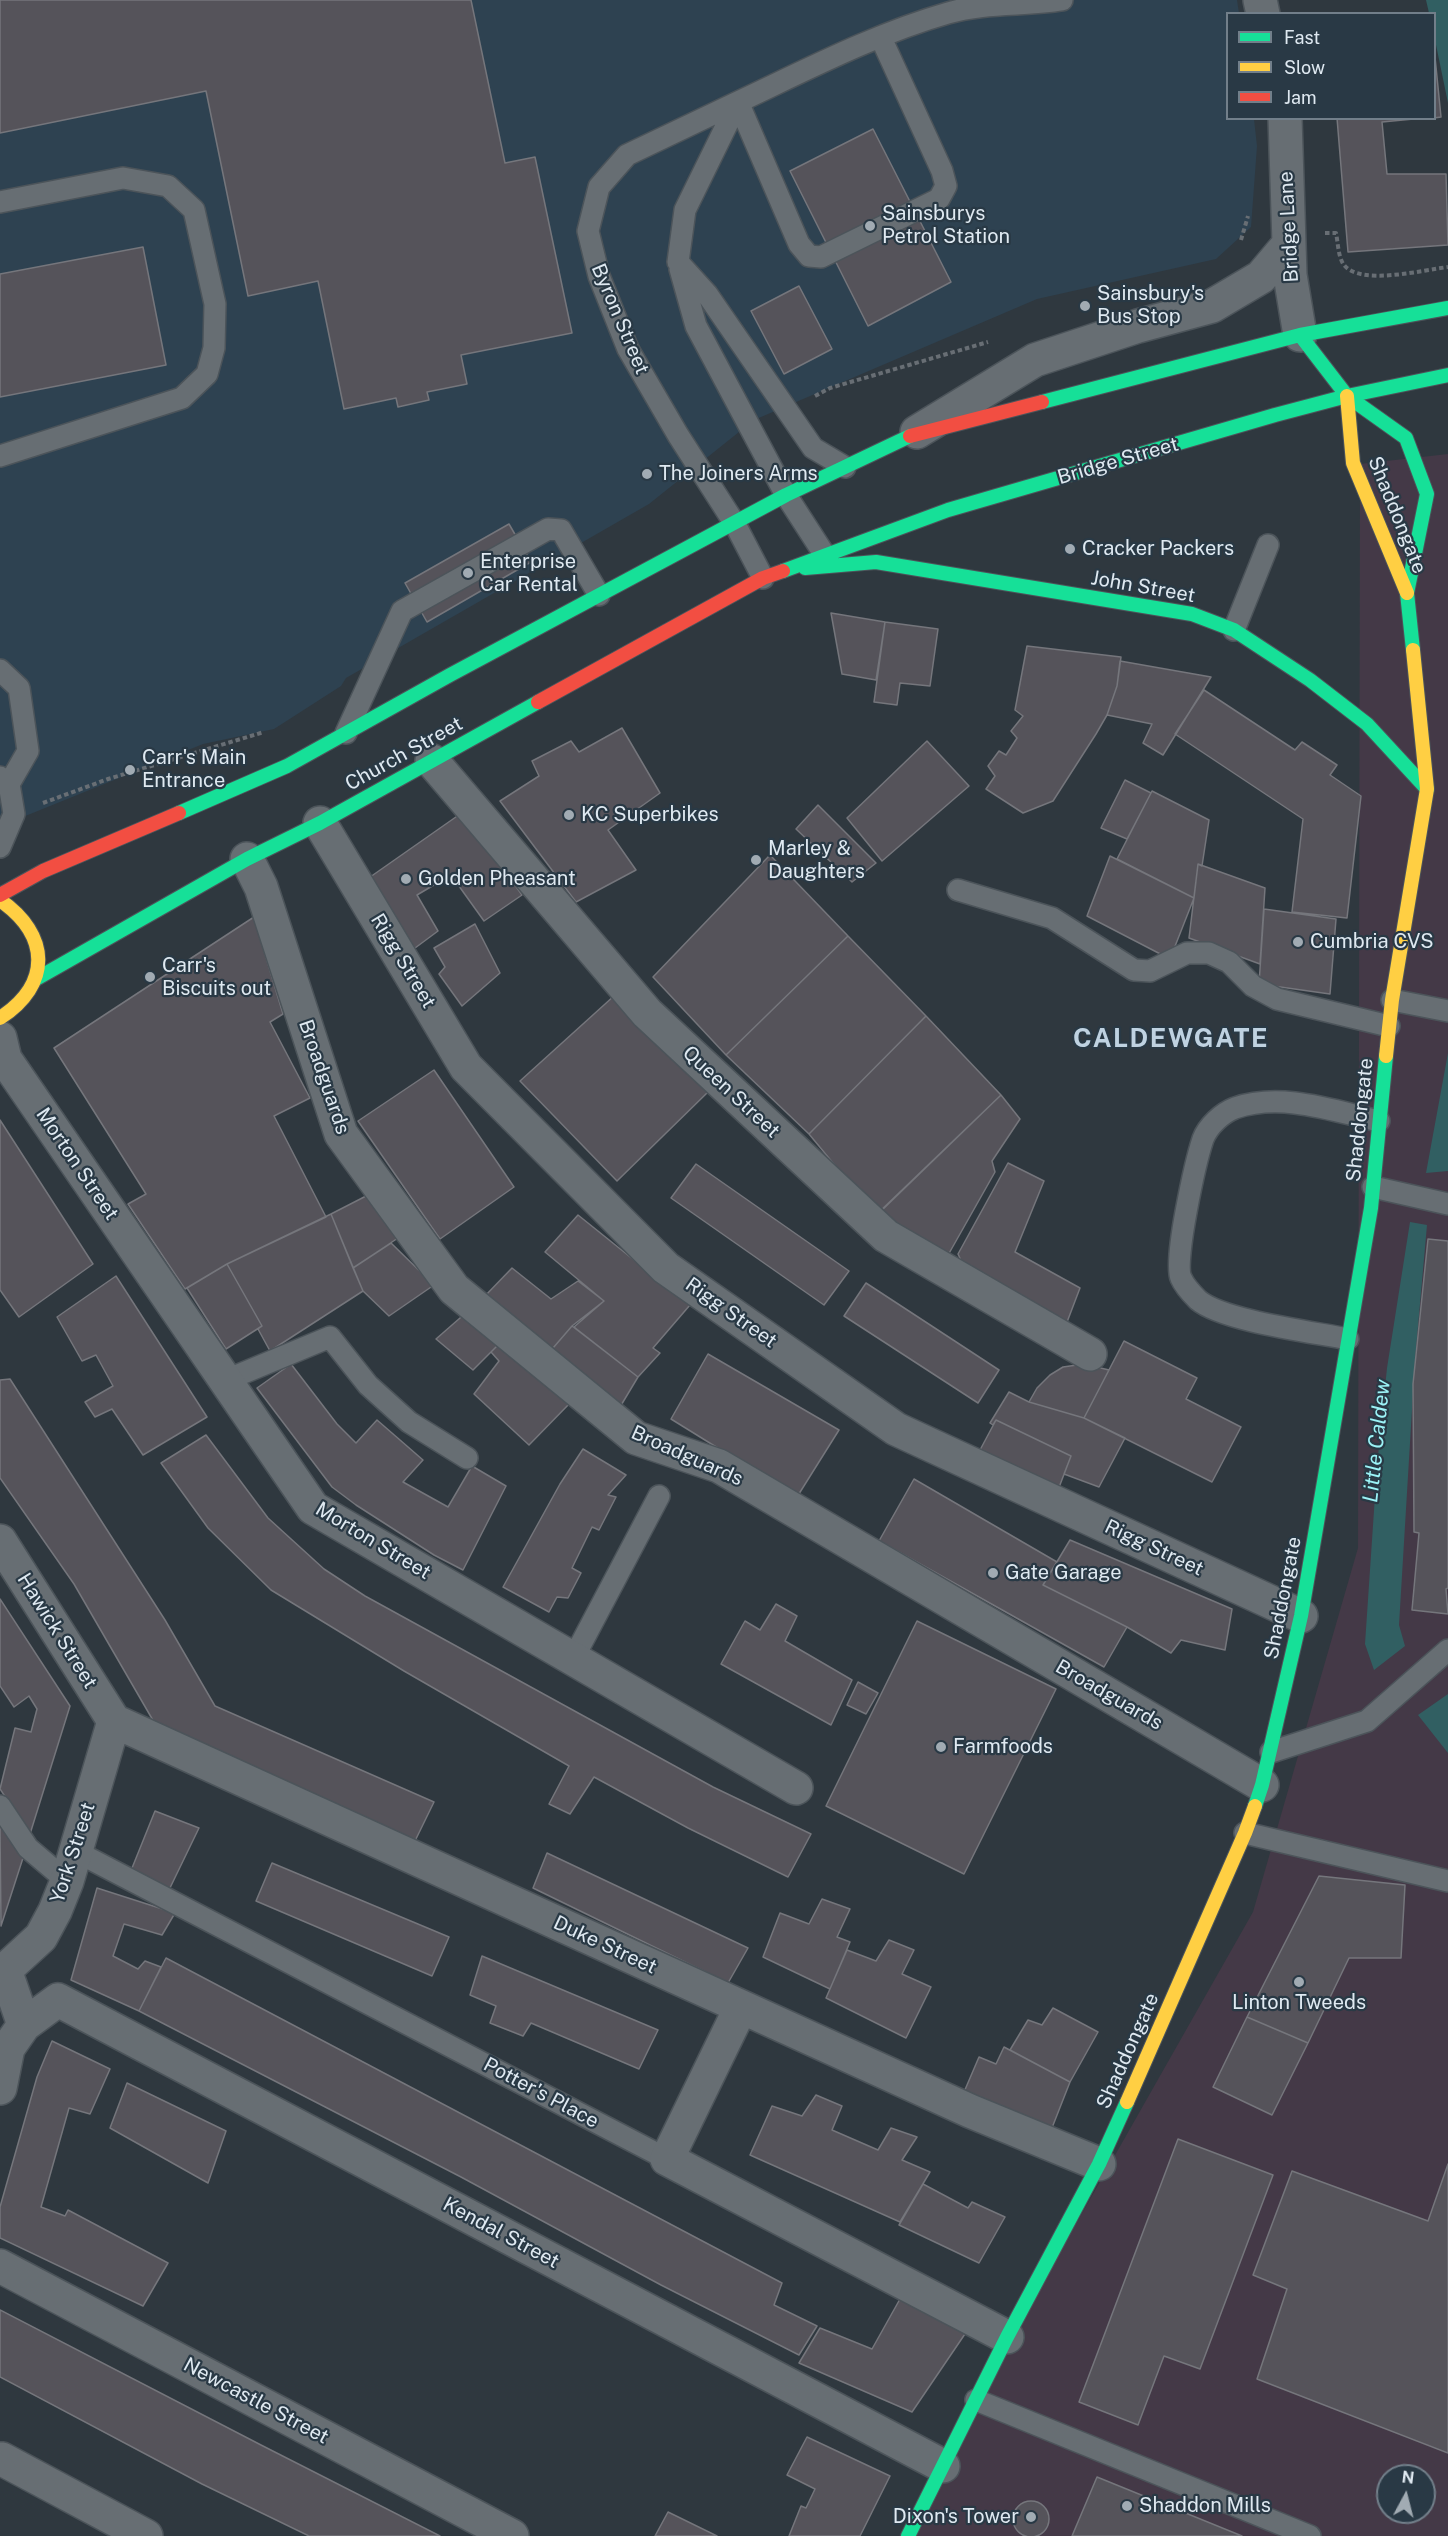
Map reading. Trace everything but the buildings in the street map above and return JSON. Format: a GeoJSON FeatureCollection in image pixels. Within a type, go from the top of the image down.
{"type":"FeatureCollection","features":[{"type":"Feature","properties":{"kind":"main road"},"geometry":{"type":"LineString","coordinates":[[0,895],[43,871],[287,766],[786,495],[911,436],[1300,335],[1448,308]]}},
{"type":"Feature","properties":{"kind":"main road"},"geometry":{"type":"LineString","coordinates":[[1300,335],[1347,396]]}},
{"type":"Feature","properties":{"kind":"main road","name":"Bridge Street"},"geometry":{"type":"LineString","coordinates":[[794,568],[948,510],[1275,415],[1347,396],[1448,375]]}},
{"type":"Feature","properties":{"kind":"main road","name":"Shaddongate"},"geometry":{"type":"LineString","coordinates":[[1347,396],[1406,438],[1427,494],[1407,593]]}},
{"type":"Feature","properties":{"kind":"main road","name":"Shaddongate"},"geometry":{"type":"LineString","coordinates":[[908,2536],[1007,2337],[1099,2164],[1245,1833],[1271,1752],[1301,1616],[1373,1187],[1392,1000],[1427,789],[1407,593],[1353,463],[1347,396]]}},
{"type":"Feature","properties":{"kind":"main road","name":"John Street"},"geometry":{"type":"LineString","coordinates":[[794,568],[876,562],[1192,614],[1234,630],[1310,680],[1367,724],[1427,789]]}},
{"type":"Feature","properties":{"kind":"main road","name":"Church Street"},"geometry":{"type":"LineString","coordinates":[[36,979],[247,859],[320,823],[763,578],[794,568]]}},
{"type":"Feature","properties":{"kind":"main road"},"geometry":{"type":"LineString","coordinates":[[0,900],[14,907],[28,921],[37,939],[40,959],[36,979],[30,993],[21,1004],[0,1018]]}},
{"type":"Feature","properties":{"kind":"street","name":"Bridge Lane"},"geometry":{"type":"LineString","coordinates":[[1285,120],[1290,275],[1300,335]]}},
{"type":"Feature","properties":{"kind":"street"},"geometry":{"type":"LineString","coordinates":[[911,436],[1035,360],[1138,326],[1212,306],[1261,277],[1288,245]]}},
{"type":"Feature","properties":{"kind":"street","name":"Queen Street"},"geometry":{"type":"LineString","coordinates":[[432,761],[647,1013],[886,1236],[1090,1354]]}},
{"type":"Feature","properties":{"kind":"street","name":"Rigg Street"},"geometry":{"type":"LineString","coordinates":[[320,823],[466,1067],[666,1268],[896,1429],[1301,1616]]}},
{"type":"Feature","properties":{"kind":"street","name":"Broadguards"},"geometry":{"type":"LineString","coordinates":[[247,859],[261,887],[341,1134],[454,1289],[636,1438],[719,1466],[1262,1785]]}},
{"type":"Feature","properties":{"kind":"street","name":"Morton Street"},"geometry":{"type":"LineString","coordinates":[[0,1038],[5,1059],[313,1508],[796,1788]]}},
{"type":"Feature","properties":{"kind":"street","name":"Hawick Street"},"geometry":{"type":"LineString","coordinates":[[0,1541],[114,1720]]}},
{"type":"Feature","properties":{"kind":"street","name":"York Street"},"geometry":{"type":"LineString","coordinates":[[3,1970],[41,1937],[55,1911],[71,1866],[114,1720]]}},
{"type":"Feature","properties":{"kind":"street","name":"Duke Street"},"geometry":{"type":"LineString","coordinates":[[114,1720],[970,2111],[1099,2164]]}},
{"type":"Feature","properties":{"kind":"street"},"geometry":{"type":"LineString","coordinates":[[0,2088],[8,2048],[24,2025],[3,1970]]}},
{"type":"Feature","properties":{"kind":"street","name":"Kendal Street"},"geometry":{"type":"LineString","coordinates":[[24,2025],[58,2000],[944,2466]]}},
{"type":"Feature","properties":{"kind":"street"},"geometry":{"type":"LineString","coordinates":[[667,2159],[741,2007]]}},
{"type":"Feature","properties":{"kind":"street","name":"Potter's Place"},"geometry":{"type":"LineString","coordinates":[[667,2159],[1007,2337]]}},
{"type":"Feature","properties":{"kind":"street","name":"Newcastle Street"},"geometry":{"type":"LineString","coordinates":[[0,2266],[512,2536]]}},
{"type":"Feature","properties":{"kind":"street"},"geometry":{"type":"LineString","coordinates":[[2,2458],[146,2536]]}},
{"type":"Feature","properties":{"kind":"lane","name":"Byron Street"},"geometry":{"type":"LineString","coordinates":[[763,578],[735,524],[678,435],[628,349],[599,276],[588,231],[599,187],[627,155],[859,46],[950,12],[988,6],[1062,0]]}},
{"type":"Feature","properties":{"kind":"lane"},"geometry":{"type":"LineString","coordinates":[[738,102],[799,244],[809,256],[822,257],[939,199],[946,186],[942,171],[881,38]]}},
{"type":"Feature","properties":{"kind":"lane"},"geometry":{"type":"LineString","coordinates":[[738,102],[685,210],[678,262],[696,326],[786,495],[825,557]]}},
{"type":"Feature","properties":{"kind":"lane"},"geometry":{"type":"LineString","coordinates":[[0,202],[123,178],[168,186],[194,210],[215,304],[214,348],[207,374],[182,398],[0,456]]}},
{"type":"Feature","properties":{"kind":"lane"},"geometry":{"type":"LineString","coordinates":[[678,262],[707,294],[813,448],[845,467]]}},
{"type":"Feature","properties":{"kind":"lane"},"geometry":{"type":"LineString","coordinates":[[346,734],[402,611],[548,529],[561,530],[599,596]]}},
{"type":"Feature","properties":{"kind":"lane"},"geometry":{"type":"LineString","coordinates":[[1234,630],[1268,545]]}},
{"type":"Feature","properties":{"kind":"lane"},"geometry":{"type":"LineString","coordinates":[[0,670],[19,688],[28,751],[4,781],[14,814],[0,847]]}},
{"type":"Feature","properties":{"kind":"lane"},"geometry":{"type":"LineString","coordinates":[[958,890],[1052,918],[1134,970],[1150,972],[1187,953],[1209,953],[1229,962],[1253,986],[1277,999],[1389,1026]]}},
{"type":"Feature","properties":{"kind":"lane"},"geometry":{"type":"LineString","coordinates":[[1392,1000],[1448,1011]]}},
{"type":"Feature","properties":{"kind":"lane"},"geometry":{"type":"LineString","coordinates":[[1348,1339],[1230,1315],[1199,1300],[1181,1277],[1179,1250],[1204,1138],[1215,1120],[1234,1108],[1263,1102],[1278,1102],[1310,1105],[1379,1121]]}},
{"type":"Feature","properties":{"kind":"lane"},"geometry":{"type":"LineString","coordinates":[[1373,1187],[1448,1204]]}},
{"type":"Feature","properties":{"kind":"lane"},"geometry":{"type":"LineString","coordinates":[[224,1381],[330,1337],[376,1392],[410,1422],[467,1458]]}},
{"type":"Feature","properties":{"kind":"lane"},"geometry":{"type":"LineString","coordinates":[[573,1659],[659,1496]]}},
{"type":"Feature","properties":{"kind":"lane"},"geometry":{"type":"LineString","coordinates":[[1271,1752],[1367,1721],[1448,1650]]}},
{"type":"Feature","properties":{"kind":"lane","name":"Potter's Place"},"geometry":{"type":"LineString","coordinates":[[0,1806],[28,1848],[71,1866],[667,2159]]}},
{"type":"Feature","properties":{"kind":"lane"},"geometry":{"type":"LineString","coordinates":[[1245,1833],[1448,1881]]}},
{"type":"Feature","properties":{"kind":"lane"},"geometry":{"type":"LineString","coordinates":[[976,2400],[1310,2536]]}},
{"type":"Feature","properties":{"kind":"path"},"geometry":{"type":"LineString","coordinates":[[1335,233],[1342,263],[1352,273],[1368,277],[1448,267]]}},
{"type":"Feature","properties":{"kind":"path"},"geometry":{"type":"LineString","coordinates":[[14,814],[98,783]]}},
{"type":"Feature","properties":{"kind":"shaded area"},"geometry":{"type":"Polygon","coordinates":[[[0,0],[1237,0],[1239,12],[1226,12],[1226,120],[1254,120],[1257,146],[1251,227],[1216,259],[1037,299],[754,420],[649,504],[346,678],[341,686],[274,729],[203,744],[13,821],[0,822],[0,0]]]}},
{"type":"Feature","properties":{"kind":"shaded area"},"geometry":{"type":"Polygon","coordinates":[[[1426,0],[1448,0],[1448,103],[1436,45],[1436,12],[1429,12],[1426,0]]]}},
{"type":"Feature","properties":{"kind":"shaded area"},"geometry":{"type":"Polygon","coordinates":[[[1448,454],[1448,2536],[899,2536],[1253,1912],[1358,1548],[1360,464],[1448,454]]]}},
{"type":"Feature","properties":{"kind":"shaded area"},"geometry":{"type":"Polygon","coordinates":[[[1448,1053],[1448,1171],[1426,1173],[1448,1053]]]}},
{"type":"Feature","properties":{"kind":"shaded area"},"geometry":{"type":"Polygon","coordinates":[[[1410,1222],[1427,1225],[1415,1360],[1399,1625],[1405,1646],[1374,1670],[1365,1644],[1377,1466],[1387,1368],[1410,1222]]]}},
{"type":"Feature","properties":{"kind":"shaded area"},"geometry":{"type":"Polygon","coordinates":[[[1448,1694],[1448,1753],[1418,1715],[1448,1694]]]}},
{"type":"Feature","properties":{"kind":"traffic: fast"},"geometry":{"type":"LineString","coordinates":[[1042,402],[1300,335],[1448,308]]}},
{"type":"Feature","properties":{"kind":"traffic: fast"},"geometry":{"type":"LineString","coordinates":[[1300,335],[1347,396],[1406,438],[1427,494],[1407,593],[1413,650]]}},
{"type":"Feature","properties":{"kind":"traffic: fast"},"geometry":{"type":"LineString","coordinates":[[783,571],[948,510],[1275,415],[1347,396],[1448,375]]}},
{"type":"Feature","properties":{"kind":"traffic: fast"},"geometry":{"type":"LineString","coordinates":[[179,813],[287,766],[450,675],[786,495],[910,436]]}},
{"type":"Feature","properties":{"kind":"traffic: fast"},"geometry":{"type":"LineString","coordinates":[[805,568],[876,562],[1192,614],[1234,630],[1310,680],[1367,724],[1427,789]]}},
{"type":"Feature","properties":{"kind":"traffic: fast"},"geometry":{"type":"LineString","coordinates":[[36,979],[247,859],[320,823],[538,702]]}},
{"type":"Feature","properties":{"kind":"traffic: fast"},"geometry":{"type":"LineString","coordinates":[[1255,1806],[1262,1785],[1301,1616],[1371,1208],[1386,1056]]}},
{"type":"Feature","properties":{"kind":"traffic: fast"},"geometry":{"type":"LineString","coordinates":[[908,2536],[1007,2337],[1099,2164],[1127,2102]]}},
{"type":"Feature","properties":{"kind":"traffic: slow"},"geometry":{"type":"LineString","coordinates":[[1347,396],[1353,463],[1407,593]]}},
{"type":"Feature","properties":{"kind":"traffic: slow"},"geometry":{"type":"LineString","coordinates":[[1386,1056],[1392,1000],[1427,789],[1413,650]]}},
{"type":"Feature","properties":{"kind":"traffic: slow"},"geometry":{"type":"LineString","coordinates":[[0,900],[28,928],[36,944],[38,959],[36,975],[29,990],[17,1005],[0,1018]]}},
{"type":"Feature","properties":{"kind":"traffic: slow"},"geometry":{"type":"LineString","coordinates":[[1127,2102],[1255,1806]]}},
{"type":"Feature","properties":{"kind":"traffic: jam"},"geometry":{"type":"LineString","coordinates":[[910,436],[1042,402]]}},
{"type":"Feature","properties":{"kind":"traffic: jam"},"geometry":{"type":"LineString","coordinates":[[538,702],[763,578],[783,571]]}},
{"type":"Feature","properties":{"kind":"traffic: jam"},"geometry":{"type":"LineString","coordinates":[[0,895],[43,871],[179,813]]}},
{"type":"Feature","properties":{"kind":"place","name":"Sainsburys Petrol Station"},"geometry":{"type":"Point","coordinates":[870,226]}},
{"type":"Feature","properties":{"kind":"place","name":"Sainsbury's Bus Stop"},"geometry":{"type":"Point","coordinates":[1085,306]}},
{"type":"Feature","properties":{"kind":"place","name":"The Joiners Arms"},"geometry":{"type":"Point","coordinates":[647,474]}},
{"type":"Feature","properties":{"kind":"place","name":"Cracker Packers"},"geometry":{"type":"Point","coordinates":[1070,549]}},
{"type":"Feature","properties":{"kind":"place","name":"Enterprise Car Rental"},"geometry":{"type":"Point","coordinates":[468,573]}},
{"type":"Feature","properties":{"kind":"place","name":"Carr's Main Entrance"},"geometry":{"type":"Point","coordinates":[130,770]}},
{"type":"Feature","properties":{"kind":"place","name":"KC Superbikes"},"geometry":{"type":"Point","coordinates":[569,815]}},
{"type":"Feature","properties":{"kind":"place","name":"Marley & Daughters"},"geometry":{"type":"Point","coordinates":[756,860]}},
{"type":"Feature","properties":{"kind":"place","name":"Golden Pheasant"},"geometry":{"type":"Point","coordinates":[406,879]}},
{"type":"Feature","properties":{"kind":"place","name":"Cumbria CVS"},"geometry":{"type":"Point","coordinates":[1298,942]}},
{"type":"Feature","properties":{"kind":"place","name":"Carr's Biscuits out"},"geometry":{"type":"Point","coordinates":[150,977]}},
{"type":"Feature","properties":{"kind":"place","name":"Gate Garage"},"geometry":{"type":"Point","coordinates":[993,1573]}},
{"type":"Feature","properties":{"kind":"place","name":"Farmfoods"},"geometry":{"type":"Point","coordinates":[941,1747]}},
{"type":"Feature","properties":{"kind":"place","name":"Linton Tweeds"},"geometry":{"type":"Point","coordinates":[1299,1982]}},
{"type":"Feature","properties":{"kind":"place","name":"Shaddon Mills"},"geometry":{"type":"Point","coordinates":[1127,2506]}},
{"type":"Feature","properties":{"kind":"place","name":"Dixon's Tower"},"geometry":{"type":"Point","coordinates":[1031,2517]}},
{"type":"Feature","properties":{"kind":"district","name":"CALDEWGATE"},"geometry":{"type":"Point","coordinates":[1171,1039]}},
{"type":"Feature","properties":{"kind":"water label","name":"Little Caldew"},"geometry":{"type":"Point","coordinates":[1377,1441]}}]}
